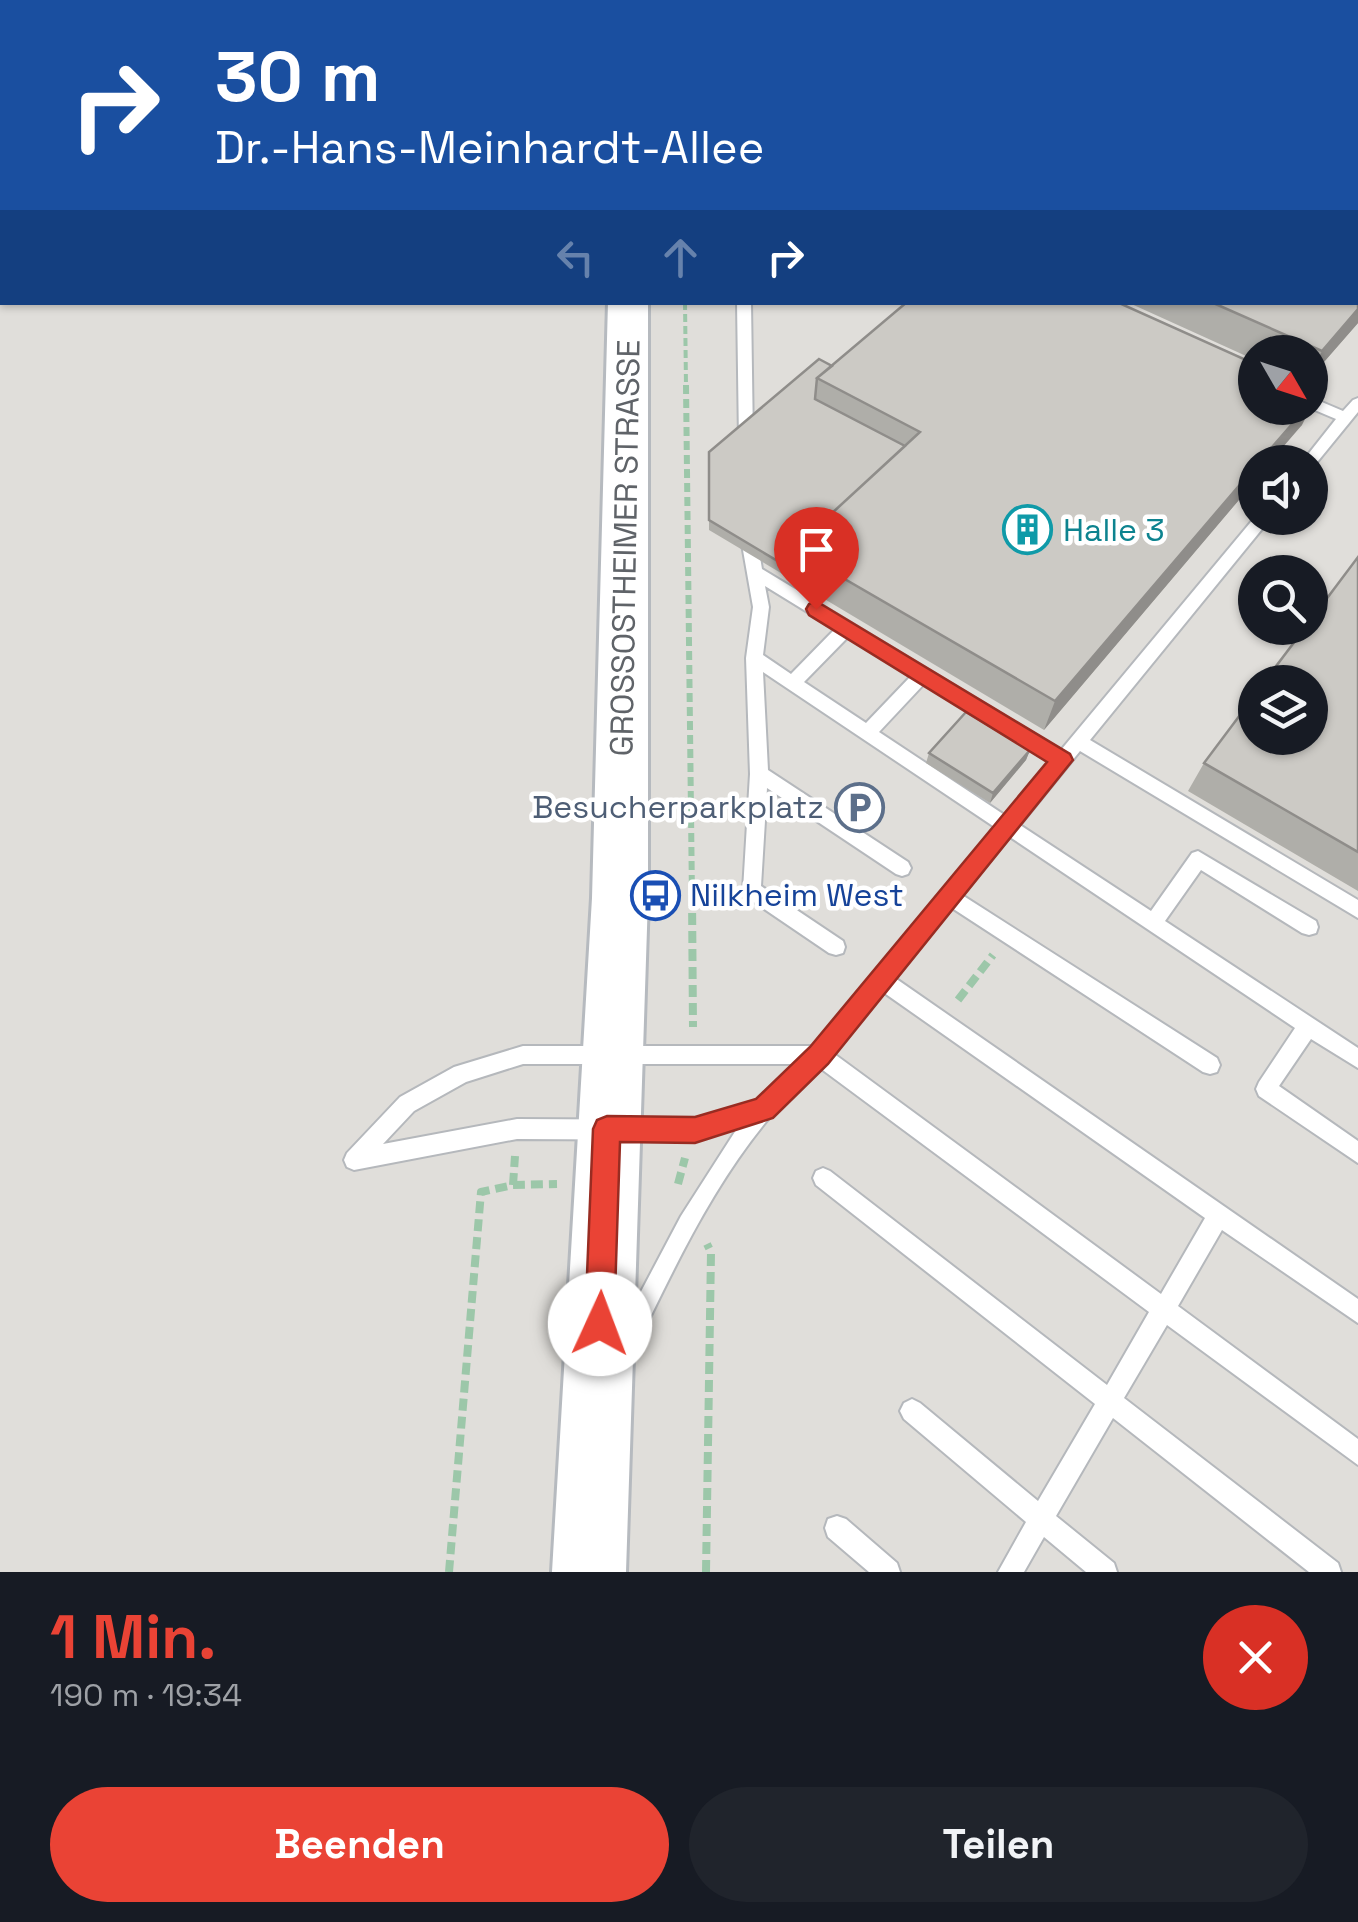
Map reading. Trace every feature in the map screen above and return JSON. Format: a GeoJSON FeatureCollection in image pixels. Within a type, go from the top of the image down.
{"type":"FeatureCollection","features":[{"type":"Feature","properties":{"kind":"main road","name":"GROSSOSTHEIMER STRASSE"},"geometry":{"type":"LineString","coordinates":[[590,1572],[620,898],[628,305]]}},
{"type":"Feature","properties":{"kind":"lane"},"geometry":{"type":"LineString","coordinates":[[744,305],[747,454]]}},
{"type":"Feature","properties":{"kind":"lane"},"geometry":{"type":"LineString","coordinates":[[1328,404],[1354,408]]}},
{"type":"Feature","properties":{"kind":"lane"},"geometry":{"type":"LineString","coordinates":[[1323,445],[1354,408]]}},
{"type":"Feature","properties":{"kind":"lane"},"geometry":{"type":"LineString","coordinates":[[748,510],[748,548],[761,606],[754,658],[759,774],[752,890],[836,947]]}},
{"type":"Feature","properties":{"kind":"lane"},"geometry":{"type":"LineString","coordinates":[[596,1404],[692,1212],[722,1162],[764,1109],[819,1055],[1250,535]]}},
{"type":"Feature","properties":{"kind":"lane"},"geometry":{"type":"LineString","coordinates":[[754,572],[1062,760]]}},
{"type":"Feature","properties":{"kind":"lane"},"geometry":{"type":"LineString","coordinates":[[792,683],[844,630]]}},
{"type":"Feature","properties":{"kind":"lane"},"geometry":{"type":"LineString","coordinates":[[754,658],[1358,1059]]}},
{"type":"Feature","properties":{"kind":"lane"},"geometry":{"type":"LineString","coordinates":[[866,733],[920,678]]}},
{"type":"Feature","properties":{"kind":"lane"},"geometry":{"type":"LineString","coordinates":[[1077,741],[1358,910]]}},
{"type":"Feature","properties":{"kind":"lane"},"geometry":{"type":"LineString","coordinates":[[759,774],[902,868]]}},
{"type":"Feature","properties":{"kind":"lane"},"geometry":{"type":"LineString","coordinates":[[1153,923],[1198,859],[1309,926]]}},
{"type":"Feature","properties":{"kind":"lane"},"geometry":{"type":"LineString","coordinates":[[950,897],[1210,1066]]}},
{"type":"Feature","properties":{"kind":"lane"},"geometry":{"type":"LineString","coordinates":[[881,979],[1358,1312]]}},
{"type":"Feature","properties":{"kind":"lane"},"geometry":{"type":"LineString","coordinates":[[1308,1026],[1266,1089],[1358,1152]]}},
{"type":"Feature","properties":{"kind":"lane"},"geometry":{"type":"LineString","coordinates":[[764,1109],[695,1130],[517,1129],[354,1160],[407,1104],[461,1074],[522,1055],[819,1055],[1358,1453]]}},
{"type":"Feature","properties":{"kind":"lane"},"geometry":{"type":"LineString","coordinates":[[823,1178],[1330,1572]]}},
{"type":"Feature","properties":{"kind":"lane"},"geometry":{"type":"LineString","coordinates":[[1010,1572],[1219,1216]]}},
{"type":"Feature","properties":{"kind":"lane"},"geometry":{"type":"LineString","coordinates":[[912,1412],[1106,1572]]}},
{"type":"Feature","properties":{"kind":"lane"},"geometry":{"type":"LineString","coordinates":[[837,1528],[888,1572]]}},
{"type":"Feature","properties":{"kind":"path"},"geometry":{"type":"LineString","coordinates":[[685,305],[693,1056]]}},
{"type":"Feature","properties":{"kind":"path"},"geometry":{"type":"LineString","coordinates":[[960,997],[984,966]]}},
{"type":"Feature","properties":{"kind":"path"},"geometry":{"type":"LineString","coordinates":[[676,1181],[711,1252],[706,1572]]}},
{"type":"Feature","properties":{"kind":"path"},"geometry":{"type":"LineString","coordinates":[[448,1572],[481,1192],[513,1185]]}},
{"type":"Feature","properties":{"kind":"shaded area"},"geometry":{"type":"Polygon","coordinates":[[[0,305],[1358,305],[1358,1572],[0,1572],[0,305]]]}},
{"type":"Feature","properties":{"kind":"building","name":"Halle 3"},"geometry":{"type":"Polygon","coordinates":[[[903,305],[1124,305],[1238,356],[1238,425],[1291,425],[1274,445],[1238,445],[1238,487],[1055,701],[793,549],[920,432],[817,378],[903,305]]]}},
{"type":"Feature","properties":{"kind":"building"},"geometry":{"type":"Polygon","coordinates":[[[1218,305],[1358,305],[1328,344],[1328,335],[1286,335],[1218,305]]]}},
{"type":"Feature","properties":{"kind":"building"},"geometry":{"type":"Polygon","coordinates":[[[819,359],[832,366],[817,378],[815,399],[905,446],[793,549],[791,569],[709,520],[709,452],[819,359]]]}},
{"type":"Feature","properties":{"kind":"building"},"geometry":{"type":"Polygon","coordinates":[[[1358,557],[1358,852],[1204,763],[1238,718],[1238,755],[1328,755],[1328,665],[1277,665],[1292,645],[1328,645],[1328,597],[1358,557]]]}},
{"type":"Feature","properties":{"kind":"building"},"geometry":{"type":"Polygon","coordinates":[[[966,712],[1030,750],[993,793],[929,753],[966,712]]]}},
{"type":"Feature","properties":{"kind":"place","name":"Halle 3"},"geometry":{"type":"Point","coordinates":[1028,530]}},
{"type":"Feature","properties":{"kind":"place","name":"Besucherparkplatz"},"geometry":{"type":"Point","coordinates":[859,807]}},
{"type":"Feature","properties":{"kind":"place","name":"Nilkheim West"},"geometry":{"type":"Point","coordinates":[655,895]}},
{"type":"Feature","properties":{"kind":"route"},"geometry":{"type":"LineString","coordinates":[[600,1324],[607,1129],[695,1130],[764,1109],[819,1055],[1062,760],[816,609]]}}]}
